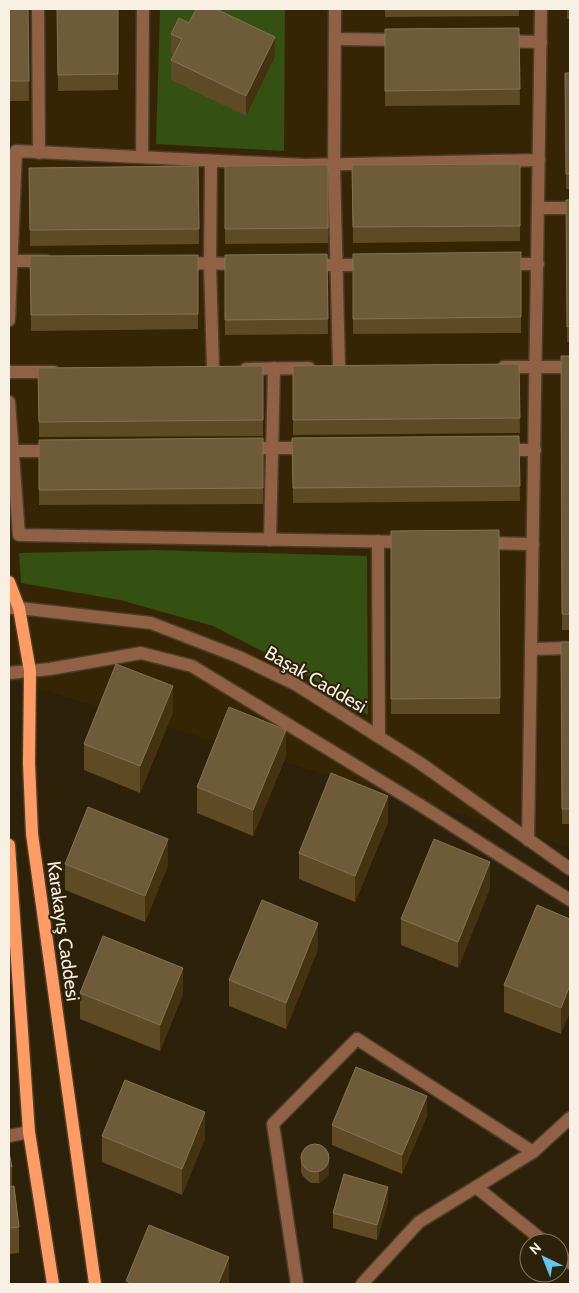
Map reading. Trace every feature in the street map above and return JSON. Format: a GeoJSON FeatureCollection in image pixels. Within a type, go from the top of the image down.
{"type":"FeatureCollection","features":[{"type":"Feature","properties":{"kind":"main road","name":"Karakayış Caddesi"},"geometry":{"type":"LineString","coordinates":[[9,582],[30,671],[29,763],[32,834],[95,1284]]}},
{"type":"Feature","properties":{"kind":"main road"},"geometry":{"type":"LineString","coordinates":[[9,845],[29,1132],[53,1284]]}},
{"type":"Feature","properties":{"kind":"street"},"geometry":{"type":"LineString","coordinates":[[38,9],[39,153]]}},
{"type":"Feature","properties":{"kind":"street"},"geometry":{"type":"LineString","coordinates":[[142,158],[144,9]]}},
{"type":"Feature","properties":{"kind":"street"},"geometry":{"type":"LineString","coordinates":[[211,161],[210,264],[217,369],[335,367],[335,9]]}},
{"type":"Feature","properties":{"kind":"street"},"geometry":{"type":"LineString","coordinates":[[528,840],[541,9]]}},
{"type":"Feature","properties":{"kind":"street"},"geometry":{"type":"LineString","coordinates":[[334,39],[413,40]]}},
{"type":"Feature","properties":{"kind":"street"},"geometry":{"type":"LineString","coordinates":[[492,41],[541,42]]}},
{"type":"Feature","properties":{"kind":"street"},"geometry":{"type":"LineString","coordinates":[[9,320],[16,152],[304,165],[539,160]]}},
{"type":"Feature","properties":{"kind":"street"},"geometry":{"type":"LineString","coordinates":[[538,208],[570,208]]}},
{"type":"Feature","properties":{"kind":"street"},"geometry":{"type":"LineString","coordinates":[[11,261],[61,262]]}},
{"type":"Feature","properties":{"kind":"street"},"geometry":{"type":"LineString","coordinates":[[171,263],[249,264]]}},
{"type":"Feature","properties":{"kind":"street"},"geometry":{"type":"LineString","coordinates":[[490,264],[538,264]]}},
{"type":"Feature","properties":{"kind":"street"},"geometry":{"type":"LineString","coordinates":[[298,265],[384,265]]}},
{"type":"Feature","properties":{"kind":"street"},"geometry":{"type":"LineString","coordinates":[[487,366],[570,367]]}},
{"type":"Feature","properties":{"kind":"street"},"geometry":{"type":"LineString","coordinates":[[270,540],[274,368]]}},
{"type":"Feature","properties":{"kind":"street"},"geometry":{"type":"LineString","coordinates":[[9,372],[67,371]]}},
{"type":"Feature","properties":{"kind":"street"},"geometry":{"type":"LineString","coordinates":[[9,402],[19,535],[416,542]]}},
{"type":"Feature","properties":{"kind":"street"},"geometry":{"type":"LineString","coordinates":[[232,449],[320,448]]}},
{"type":"Feature","properties":{"kind":"street"},"geometry":{"type":"LineString","coordinates":[[486,450],[535,450]]}},
{"type":"Feature","properties":{"kind":"street"},"geometry":{"type":"LineString","coordinates":[[12,451],[62,451]]}},
{"type":"Feature","properties":{"kind":"street"},"geometry":{"type":"LineString","coordinates":[[378,542],[379,737]]}},
{"type":"Feature","properties":{"kind":"street"},"geometry":{"type":"LineString","coordinates":[[475,543],[533,544]]}},
{"type":"Feature","properties":{"kind":"street","name":"Başak Caddesi"},"geometry":{"type":"LineString","coordinates":[[14,608],[151,623],[239,657],[296,684],[420,763],[570,869]]}},
{"type":"Feature","properties":{"kind":"street"},"geometry":{"type":"LineString","coordinates":[[531,649],[570,648]]}},
{"type":"Feature","properties":{"kind":"street"},"geometry":{"type":"LineString","coordinates":[[9,673],[50,669],[141,654],[192,666],[420,805],[570,900]]}},
{"type":"Feature","properties":{"kind":"street"},"geometry":{"type":"LineString","coordinates":[[297,1284],[273,1124],[356,1039],[533,1152]]}},
{"type":"Feature","properties":{"kind":"street"},"geometry":{"type":"LineString","coordinates":[[362,1284],[419,1222],[533,1152],[570,1118]]}},
{"type":"Feature","properties":{"kind":"street"},"geometry":{"type":"LineString","coordinates":[[9,1136],[29,1132]]}},
{"type":"Feature","properties":{"kind":"street"},"geometry":{"type":"LineString","coordinates":[[476,1187],[534,1233]]}},
{"type":"Feature","properties":{"kind":"shaded area"},"geometry":{"type":"Polygon","coordinates":[[[9,9],[570,9],[570,847],[9,680],[9,9]]]}},
{"type":"Feature","properties":{"kind":"green space"},"geometry":{"type":"Polygon","coordinates":[[[160,9],[285,9],[284,151],[156,144],[160,9]]]}},
{"type":"Feature","properties":{"kind":"green space"},"geometry":{"type":"Polygon","coordinates":[[[153,550],[367,556],[368,715],[297,669],[213,626],[120,600],[21,583],[19,553],[153,550]]]}},
{"type":"Feature","properties":{"kind":"building"},"geometry":{"type":"Polygon","coordinates":[[[9,9],[28,9],[29,81],[9,81],[9,9]]]}},
{"type":"Feature","properties":{"kind":"building"},"geometry":{"type":"Polygon","coordinates":[[[57,9],[118,9],[118,74],[58,75],[57,9]]]}},
{"type":"Feature","properties":{"kind":"building"},"geometry":{"type":"Polygon","coordinates":[[[196,9],[216,9],[275,37],[246,96],[171,60],[182,39],[171,34],[179,18],[189,23],[196,9]]]}},
{"type":"Feature","properties":{"kind":"building"},"geometry":{"type":"Polygon","coordinates":[[[519,28],[520,89],[385,91],[385,29],[519,28]]]}},
{"type":"Feature","properties":{"kind":"building"},"geometry":{"type":"Polygon","coordinates":[[[565,73],[570,73],[570,174],[566,174],[565,73]]]}},
{"type":"Feature","properties":{"kind":"building"},"geometry":{"type":"Polygon","coordinates":[[[520,164],[520,226],[353,227],[352,165],[520,164]]]}},
{"type":"Feature","properties":{"kind":"building"},"geometry":{"type":"Polygon","coordinates":[[[328,165],[328,228],[225,229],[225,166],[328,165]]]}},
{"type":"Feature","properties":{"kind":"building"},"geometry":{"type":"Polygon","coordinates":[[[198,166],[199,229],[30,230],[29,168],[198,166]]]}},
{"type":"Feature","properties":{"kind":"building"},"geometry":{"type":"Polygon","coordinates":[[[566,200],[570,200],[570,326],[567,327],[566,200]]]}},
{"type":"Feature","properties":{"kind":"building"},"geometry":{"type":"Polygon","coordinates":[[[521,252],[521,317],[353,319],[353,254],[521,252]]]}},
{"type":"Feature","properties":{"kind":"building"},"geometry":{"type":"Polygon","coordinates":[[[327,254],[328,319],[225,320],[225,255],[327,254]]]}},
{"type":"Feature","properties":{"kind":"building"},"geometry":{"type":"Polygon","coordinates":[[[198,255],[198,314],[31,315],[30,256],[198,255]]]}},
{"type":"Feature","properties":{"kind":"building"},"geometry":{"type":"Polygon","coordinates":[[[561,356],[570,356],[570,614],[562,614],[561,356]]]}},
{"type":"Feature","properties":{"kind":"building"},"geometry":{"type":"Polygon","coordinates":[[[519,364],[520,418],[293,420],[293,366],[519,364]]]}},
{"type":"Feature","properties":{"kind":"building"},"geometry":{"type":"Polygon","coordinates":[[[263,366],[263,420],[39,422],[38,368],[263,366]]]}},
{"type":"Feature","properties":{"kind":"building"},"geometry":{"type":"Polygon","coordinates":[[[519,436],[520,486],[293,488],[292,438],[519,436]]]}},
{"type":"Feature","properties":{"kind":"building"},"geometry":{"type":"Polygon","coordinates":[[[263,438],[263,488],[39,490],[39,440],[263,438]]]}},
{"type":"Feature","properties":{"kind":"building"},"geometry":{"type":"Polygon","coordinates":[[[499,530],[500,698],[391,699],[391,531],[499,530]]]}},
{"type":"Feature","properties":{"kind":"building"},"geometry":{"type":"Polygon","coordinates":[[[561,642],[570,642],[570,809],[562,809],[561,642]]]}},
{"type":"Feature","properties":{"kind":"building"},"geometry":{"type":"Polygon","coordinates":[[[116,664],[173,686],[140,766],[84,744],[116,664]]]}},
{"type":"Feature","properties":{"kind":"building"},"geometry":{"type":"Polygon","coordinates":[[[229,707],[286,730],[253,810],[197,787],[229,707]]]}},
{"type":"Feature","properties":{"kind":"building"},"geometry":{"type":"Polygon","coordinates":[[[331,773],[388,796],[355,876],[299,853],[331,773]]]}},
{"type":"Feature","properties":{"kind":"building"},"geometry":{"type":"Polygon","coordinates":[[[88,807],[168,839],[145,896],[65,864],[88,807]]]}},
{"type":"Feature","properties":{"kind":"building"},"geometry":{"type":"Polygon","coordinates":[[[434,839],[490,862],[458,942],[401,919],[434,839]]]}},
{"type":"Feature","properties":{"kind":"building"},"geometry":{"type":"Polygon","coordinates":[[[262,900],[318,923],[286,1003],[229,980],[262,900]]]}},
{"type":"Feature","properties":{"kind":"building"},"geometry":{"type":"Polygon","coordinates":[[[537,905],[570,919],[570,985],[561,1008],[504,985],[537,905]]]}},
{"type":"Feature","properties":{"kind":"building"},"geometry":{"type":"Polygon","coordinates":[[[103,936],[183,968],[160,1025],[80,993],[103,936]]]}},
{"type":"Feature","properties":{"kind":"building"},"geometry":{"type":"Polygon","coordinates":[[[356,1067],[427,1096],[402,1155],[332,1125],[356,1067]]]}},
{"type":"Feature","properties":{"kind":"building"},"geometry":{"type":"Polygon","coordinates":[[[125,1080],[205,1112],[182,1169],[102,1136],[125,1080]]]}},
{"type":"Feature","properties":{"kind":"building"},"geometry":{"type":"Polygon","coordinates":[[[315,1144],[325,1148],[329,1158],[325,1168],[315,1172],[305,1168],[301,1158],[305,1148],[315,1144]]]}},
{"type":"Feature","properties":{"kind":"building"},"geometry":{"type":"Polygon","coordinates":[[[9,1152],[12,1167],[9,1167],[9,1152]]]}},
{"type":"Feature","properties":{"kind":"building"},"geometry":{"type":"Polygon","coordinates":[[[344,1174],[388,1187],[377,1225],[333,1213],[344,1174]]]}},
{"type":"Feature","properties":{"kind":"building"},"geometry":{"type":"Polygon","coordinates":[[[14,1186],[19,1227],[9,1228],[9,1187],[14,1186]]]}},
{"type":"Feature","properties":{"kind":"building"},"geometry":{"type":"Polygon","coordinates":[[[149,1225],[229,1257],[218,1284],[133,1284],[126,1281],[149,1225]]]}}]}
